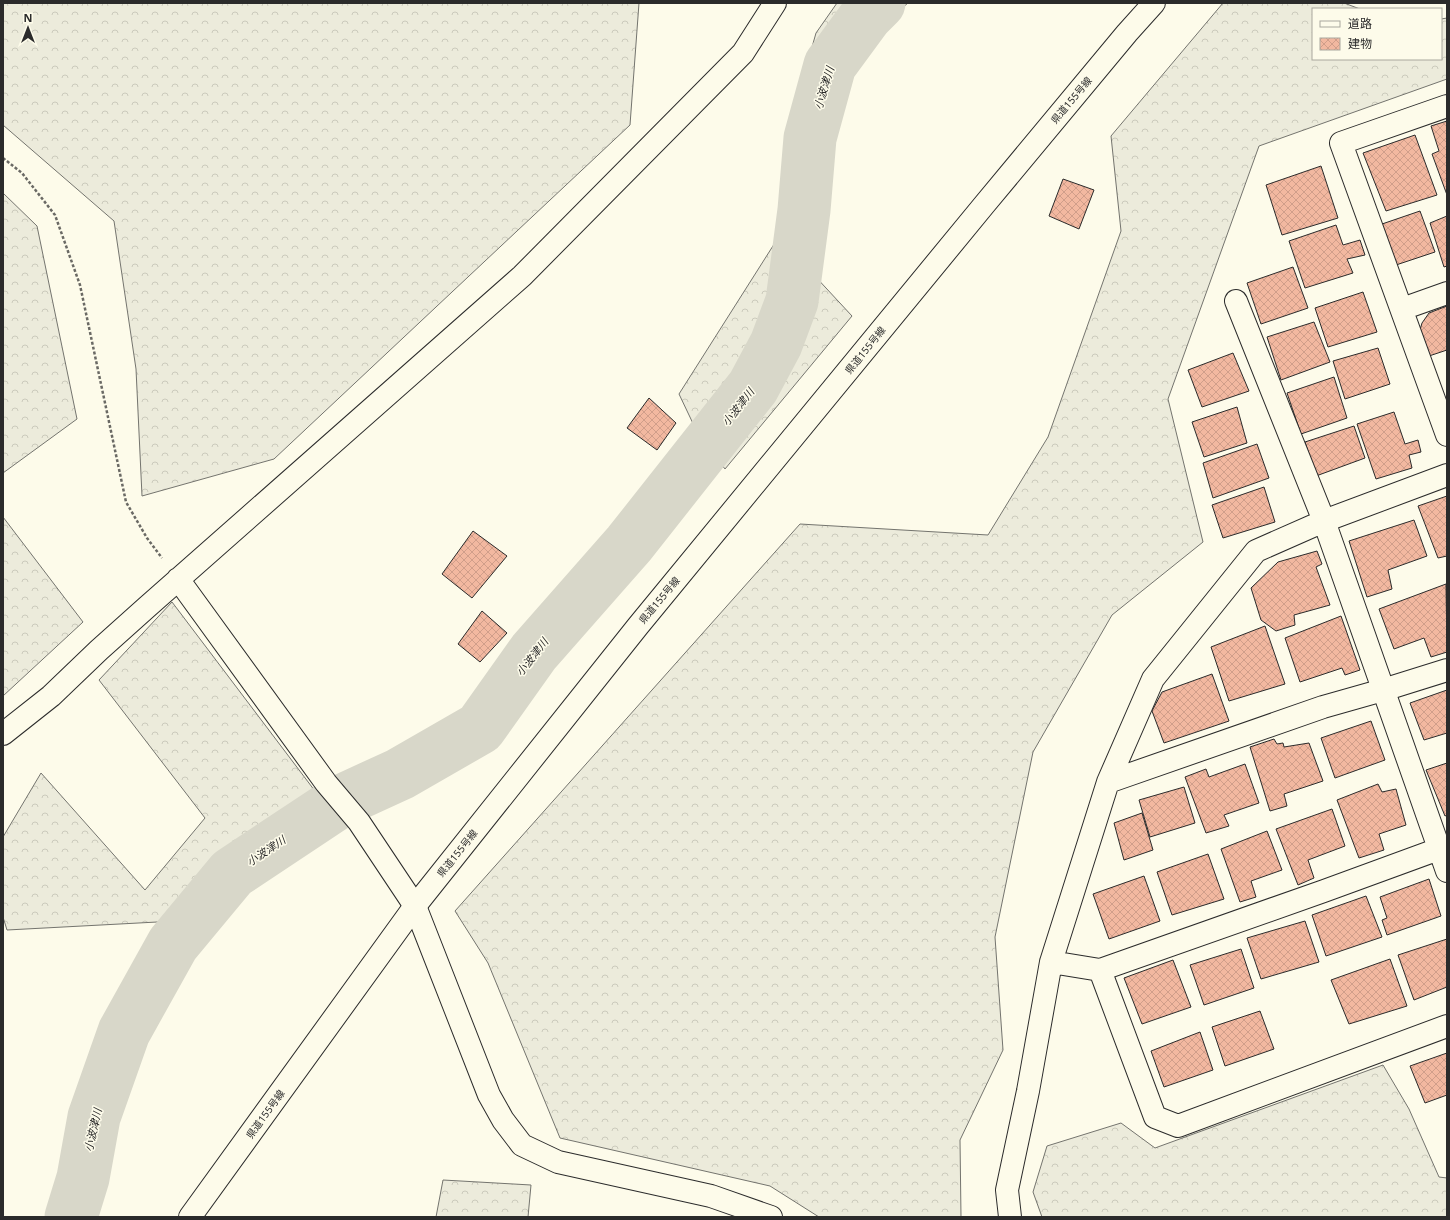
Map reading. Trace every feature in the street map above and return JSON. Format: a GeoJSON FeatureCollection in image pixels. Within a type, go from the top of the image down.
{"type":"FeatureCollection","features":[{"type":"Feature","properties":{"kind":"street"},"geometry":{"type":"LineString","coordinates":[[3,734],[51,696],[99,650],[522,276],[743,53],[775,3]]}},
{"type":"Feature","properties":{"kind":"street","name":"県道155号線"},"geometry":{"type":"LineString","coordinates":[[190,1217],[415,906],[638,626],[989,198],[1127,33],[1154,3]]}},
{"type":"Feature","properties":{"kind":"street"},"geometry":{"type":"LineString","coordinates":[[1447,106],[1342,143],[1447,435]]}},
{"type":"Feature","properties":{"kind":"street"},"geometry":{"type":"LineString","coordinates":[[1402,309],[1447,293]]}},
{"type":"Feature","properties":{"kind":"street"},"geometry":{"type":"LineString","coordinates":[[1236,301],[1324,521],[1383,690],[1443,847],[1447,871]]}},
{"type":"Feature","properties":{"kind":"street"},"geometry":{"type":"LineString","coordinates":[[1010,1217],[1007,1190],[1028,1091],[1051,962],[1108,782],[1153,679],[1256,551],[1324,521],[1447,475]]}},
{"type":"Feature","properties":{"kind":"street"},"geometry":{"type":"LineString","coordinates":[[178,580],[326,783],[359,822],[415,906],[489,1095],[503,1120],[522,1145],[558,1162],[711,1196],[771,1217]]}},
{"type":"Feature","properties":{"kind":"street"},"geometry":{"type":"LineString","coordinates":[[1108,782],[1323,707],[1447,670]]}},
{"type":"Feature","properties":{"kind":"street"},"geometry":{"type":"LineString","coordinates":[[1051,962],[1100,970],[1443,847]]}},
{"type":"Feature","properties":{"kind":"street"},"geometry":{"type":"LineString","coordinates":[[1100,970],[1155,1117],[1178,1126],[1447,1026]]}},
{"type":"Feature","properties":{"kind":"path"},"geometry":{"type":"LineString","coordinates":[[3,158],[22,173],[55,215],[80,285],[126,502],[147,538],[178,580]]}},
{"type":"Feature","properties":{"kind":"green space"},"geometry":{"type":"Polygon","coordinates":[[[3,3],[639,3],[630,125],[274,459],[142,496],[136,369],[114,221],[3,125],[3,3]]]}},
{"type":"Feature","properties":{"kind":"green space"},"geometry":{"type":"Polygon","coordinates":[[[837,3],[908,3],[874,31],[838,83],[813,274],[852,316],[725,469],[698,434],[679,394],[778,238],[791,121],[816,33],[837,3]]]}},
{"type":"Feature","properties":{"kind":"green space"},"geometry":{"type":"Polygon","coordinates":[[[1223,3],[1344,3],[1357,8],[1312,8],[1312,60],[1442,60],[1442,19],[1447,18],[1447,79],[1259,146],[1168,399],[1203,542],[1112,615],[1033,752],[995,937],[1003,1050],[960,1140],[961,1217],[819,1217],[770,1186],[560,1138],[488,963],[455,911],[800,524],[988,535],[1048,437],[1121,231],[1111,136],[1223,3]]]}},
{"type":"Feature","properties":{"kind":"green space"},"geometry":{"type":"Polygon","coordinates":[[[3,193],[37,226],[77,419],[3,473],[3,193]]]}},
{"type":"Feature","properties":{"kind":"green space"},"geometry":{"type":"Polygon","coordinates":[[[3,517],[83,622],[3,696],[3,517]]]}},
{"type":"Feature","properties":{"kind":"green space"},"geometry":{"type":"Polygon","coordinates":[[[172,602],[318,795],[227,861],[176,921],[7,930],[3,917],[3,837],[41,773],[145,890],[205,818],[99,680],[172,602]]]}},
{"type":"Feature","properties":{"kind":"green space"},"geometry":{"type":"Polygon","coordinates":[[[1383,1065],[1409,1109],[1439,1177],[1447,1178],[1447,1217],[1042,1217],[1033,1192],[1047,1146],[1121,1123],[1155,1148],[1383,1065]]]}},
{"type":"Feature","properties":{"kind":"green space"},"geometry":{"type":"Polygon","coordinates":[[[443,1180],[531,1185],[528,1217],[436,1217],[443,1180]]]}},
{"type":"Feature","properties":{"kind":"building"},"geometry":{"type":"Polygon","coordinates":[[[1447,121],[1447,195],[1432,154],[1439,151],[1431,126],[1447,121]]]}},
{"type":"Feature","properties":{"kind":"building"},"geometry":{"type":"Polygon","coordinates":[[[1415,135],[1437,195],[1386,211],[1363,153],[1415,135]]]}},
{"type":"Feature","properties":{"kind":"building"},"geometry":{"type":"Polygon","coordinates":[[[1321,166],[1338,218],[1282,235],[1266,185],[1321,166]]]}},
{"type":"Feature","properties":{"kind":"building"},"geometry":{"type":"Polygon","coordinates":[[[1063,179],[1094,190],[1079,229],[1049,216],[1063,179]]]}},
{"type":"Feature","properties":{"kind":"building"},"geometry":{"type":"Polygon","coordinates":[[[1420,211],[1435,252],[1396,265],[1382,224],[1420,211]]]}},
{"type":"Feature","properties":{"kind":"building"},"geometry":{"type":"Polygon","coordinates":[[[1447,216],[1447,266],[1444,267],[1430,223],[1447,216]]]}},
{"type":"Feature","properties":{"kind":"building"},"geometry":{"type":"Polygon","coordinates":[[[1336,225],[1343,245],[1360,240],[1365,255],[1347,259],[1353,273],[1305,288],[1289,241],[1336,225]]]}},
{"type":"Feature","properties":{"kind":"building"},"geometry":{"type":"Polygon","coordinates":[[[1293,267],[1308,308],[1261,324],[1247,283],[1293,267]]]}},
{"type":"Feature","properties":{"kind":"building"},"geometry":{"type":"Polygon","coordinates":[[[1363,292],[1377,332],[1328,347],[1315,308],[1363,292]]]}},
{"type":"Feature","properties":{"kind":"building"},"geometry":{"type":"Polygon","coordinates":[[[1447,306],[1447,350],[1429,356],[1420,330],[1422,323],[1429,313],[1447,306]]]}},
{"type":"Feature","properties":{"kind":"building"},"geometry":{"type":"Polygon","coordinates":[[[1314,322],[1330,362],[1281,380],[1267,337],[1314,322]]]}},
{"type":"Feature","properties":{"kind":"building"},"geometry":{"type":"Polygon","coordinates":[[[1378,348],[1390,384],[1345,399],[1333,361],[1378,348]]]}},
{"type":"Feature","properties":{"kind":"building"},"geometry":{"type":"Polygon","coordinates":[[[1233,353],[1249,391],[1202,407],[1188,370],[1233,353]]]}},
{"type":"Feature","properties":{"kind":"building"},"geometry":{"type":"Polygon","coordinates":[[[1334,377],[1347,418],[1301,434],[1287,393],[1334,377]]]}},
{"type":"Feature","properties":{"kind":"building"},"geometry":{"type":"Polygon","coordinates":[[[649,398],[676,423],[657,450],[627,428],[649,398]]]}},
{"type":"Feature","properties":{"kind":"building"},"geometry":{"type":"Polygon","coordinates":[[[1237,407],[1247,443],[1204,457],[1192,422],[1237,407]]]}},
{"type":"Feature","properties":{"kind":"building"},"geometry":{"type":"Polygon","coordinates":[[[1394,412],[1405,444],[1418,440],[1421,452],[1409,455],[1412,468],[1376,479],[1357,424],[1394,412]]]}},
{"type":"Feature","properties":{"kind":"building"},"geometry":{"type":"Polygon","coordinates":[[[1354,426],[1365,458],[1316,476],[1305,442],[1354,426]]]}},
{"type":"Feature","properties":{"kind":"building"},"geometry":{"type":"Polygon","coordinates":[[[1257,444],[1269,478],[1213,498],[1203,463],[1257,444]]]}},
{"type":"Feature","properties":{"kind":"building"},"geometry":{"type":"Polygon","coordinates":[[[1264,487],[1275,522],[1223,538],[1212,505],[1264,487]]]}},
{"type":"Feature","properties":{"kind":"building"},"geometry":{"type":"Polygon","coordinates":[[[1447,496],[1447,556],[1438,558],[1418,506],[1447,496]]]}},
{"type":"Feature","properties":{"kind":"building"},"geometry":{"type":"Polygon","coordinates":[[[1414,520],[1427,556],[1388,570],[1392,589],[1367,597],[1349,541],[1414,520]]]}},
{"type":"Feature","properties":{"kind":"building"},"geometry":{"type":"Polygon","coordinates":[[[473,531],[507,556],[472,598],[442,574],[473,531]]]}},
{"type":"Feature","properties":{"kind":"building"},"geometry":{"type":"Polygon","coordinates":[[[1317,551],[1322,564],[1316,567],[1330,605],[1294,615],[1295,625],[1276,631],[1261,620],[1251,588],[1278,562],[1317,551]]]}},
{"type":"Feature","properties":{"kind":"building"},"geometry":{"type":"Polygon","coordinates":[[[1446,584],[1447,652],[1431,657],[1424,638],[1394,649],[1379,609],[1446,584]]]}},
{"type":"Feature","properties":{"kind":"building"},"geometry":{"type":"Polygon","coordinates":[[[482,611],[507,633],[480,662],[458,644],[482,611]]]}},
{"type":"Feature","properties":{"kind":"building"},"geometry":{"type":"Polygon","coordinates":[[[1341,616],[1360,670],[1345,675],[1342,668],[1300,682],[1285,638],[1341,616]]]}},
{"type":"Feature","properties":{"kind":"building"},"geometry":{"type":"Polygon","coordinates":[[[1265,626],[1285,684],[1229,701],[1211,647],[1265,626]]]}},
{"type":"Feature","properties":{"kind":"building"},"geometry":{"type":"Polygon","coordinates":[[[1212,674],[1229,721],[1164,743],[1152,711],[1162,692],[1212,674]]]}},
{"type":"Feature","properties":{"kind":"building"},"geometry":{"type":"Polygon","coordinates":[[[1447,690],[1447,733],[1424,740],[1410,703],[1447,690]]]}},
{"type":"Feature","properties":{"kind":"building"},"geometry":{"type":"Polygon","coordinates":[[[1371,721],[1385,760],[1335,778],[1321,738],[1371,721]]]}},
{"type":"Feature","properties":{"kind":"building"},"geometry":{"type":"Polygon","coordinates":[[[1274,739],[1277,744],[1283,743],[1284,747],[1309,743],[1323,781],[1284,794],[1287,806],[1270,811],[1250,747],[1274,739]]]}},
{"type":"Feature","properties":{"kind":"building"},"geometry":{"type":"Polygon","coordinates":[[[1447,763],[1447,815],[1445,816],[1426,770],[1447,763]]]}},
{"type":"Feature","properties":{"kind":"building"},"geometry":{"type":"Polygon","coordinates":[[[1245,764],[1259,803],[1224,815],[1229,826],[1206,833],[1185,777],[1206,769],[1209,777],[1245,764]]]}},
{"type":"Feature","properties":{"kind":"building"},"geometry":{"type":"Polygon","coordinates":[[[1378,784],[1382,792],[1396,789],[1406,825],[1379,834],[1384,850],[1359,858],[1337,800],[1378,784]]]}},
{"type":"Feature","properties":{"kind":"building"},"geometry":{"type":"Polygon","coordinates":[[[1184,787],[1195,823],[1150,837],[1139,800],[1184,787]]]}},
{"type":"Feature","properties":{"kind":"building"},"geometry":{"type":"Polygon","coordinates":[[[1332,809],[1345,846],[1308,860],[1314,878],[1298,885],[1276,829],[1332,809]]]}},
{"type":"Feature","properties":{"kind":"building"},"geometry":{"type":"Polygon","coordinates":[[[1142,813],[1153,850],[1124,860],[1114,823],[1142,813]]]}},
{"type":"Feature","properties":{"kind":"building"},"geometry":{"type":"Polygon","coordinates":[[[1267,831],[1282,870],[1251,881],[1256,897],[1240,902],[1221,849],[1267,831]]]}},
{"type":"Feature","properties":{"kind":"building"},"geometry":{"type":"Polygon","coordinates":[[[1208,854],[1224,899],[1172,915],[1157,872],[1208,854]]]}},
{"type":"Feature","properties":{"kind":"building"},"geometry":{"type":"Polygon","coordinates":[[[1144,876],[1160,921],[1109,939],[1093,894],[1144,876]]]}},
{"type":"Feature","properties":{"kind":"building"},"geometry":{"type":"Polygon","coordinates":[[[1429,879],[1441,916],[1387,935],[1382,920],[1387,918],[1380,897],[1429,879]]]}},
{"type":"Feature","properties":{"kind":"building"},"geometry":{"type":"Polygon","coordinates":[[[1366,896],[1382,937],[1326,956],[1312,915],[1366,896]]]}},
{"type":"Feature","properties":{"kind":"building"},"geometry":{"type":"Polygon","coordinates":[[[1305,921],[1319,962],[1261,979],[1247,938],[1305,921]]]}},
{"type":"Feature","properties":{"kind":"building"},"geometry":{"type":"Polygon","coordinates":[[[1447,939],[1447,987],[1414,1000],[1398,955],[1447,939]]]}},
{"type":"Feature","properties":{"kind":"building"},"geometry":{"type":"Polygon","coordinates":[[[1241,949],[1254,988],[1204,1005],[1190,965],[1241,949]]]}},
{"type":"Feature","properties":{"kind":"building"},"geometry":{"type":"Polygon","coordinates":[[[1390,959],[1407,1006],[1349,1024],[1331,980],[1390,959]]]}},
{"type":"Feature","properties":{"kind":"building"},"geometry":{"type":"Polygon","coordinates":[[[1173,960],[1191,1007],[1142,1024],[1124,978],[1173,960]]]}},
{"type":"Feature","properties":{"kind":"building"},"geometry":{"type":"Polygon","coordinates":[[[1260,1011],[1274,1049],[1225,1066],[1212,1027],[1260,1011]]]}},
{"type":"Feature","properties":{"kind":"building"},"geometry":{"type":"Polygon","coordinates":[[[1200,1032],[1213,1070],[1164,1087],[1151,1051],[1200,1032]]]}},
{"type":"Feature","properties":{"kind":"building"},"geometry":{"type":"Polygon","coordinates":[[[1447,1053],[1447,1095],[1425,1103],[1410,1066],[1447,1053]]]}},
{"type":"Feature","properties":{"kind":"waterway","name":"小波津川"},"geometry":{"type":"LineString","coordinates":[[71,1217],[83,1178],[94,1117],[124,1032],[173,944],[232,873],[339,802],[400,774],[480,728],[534,652],[629,544],[753,387],[776,344],[792,301],[804,210],[810,138],[830,65],[866,16],[879,3]]}}]}
